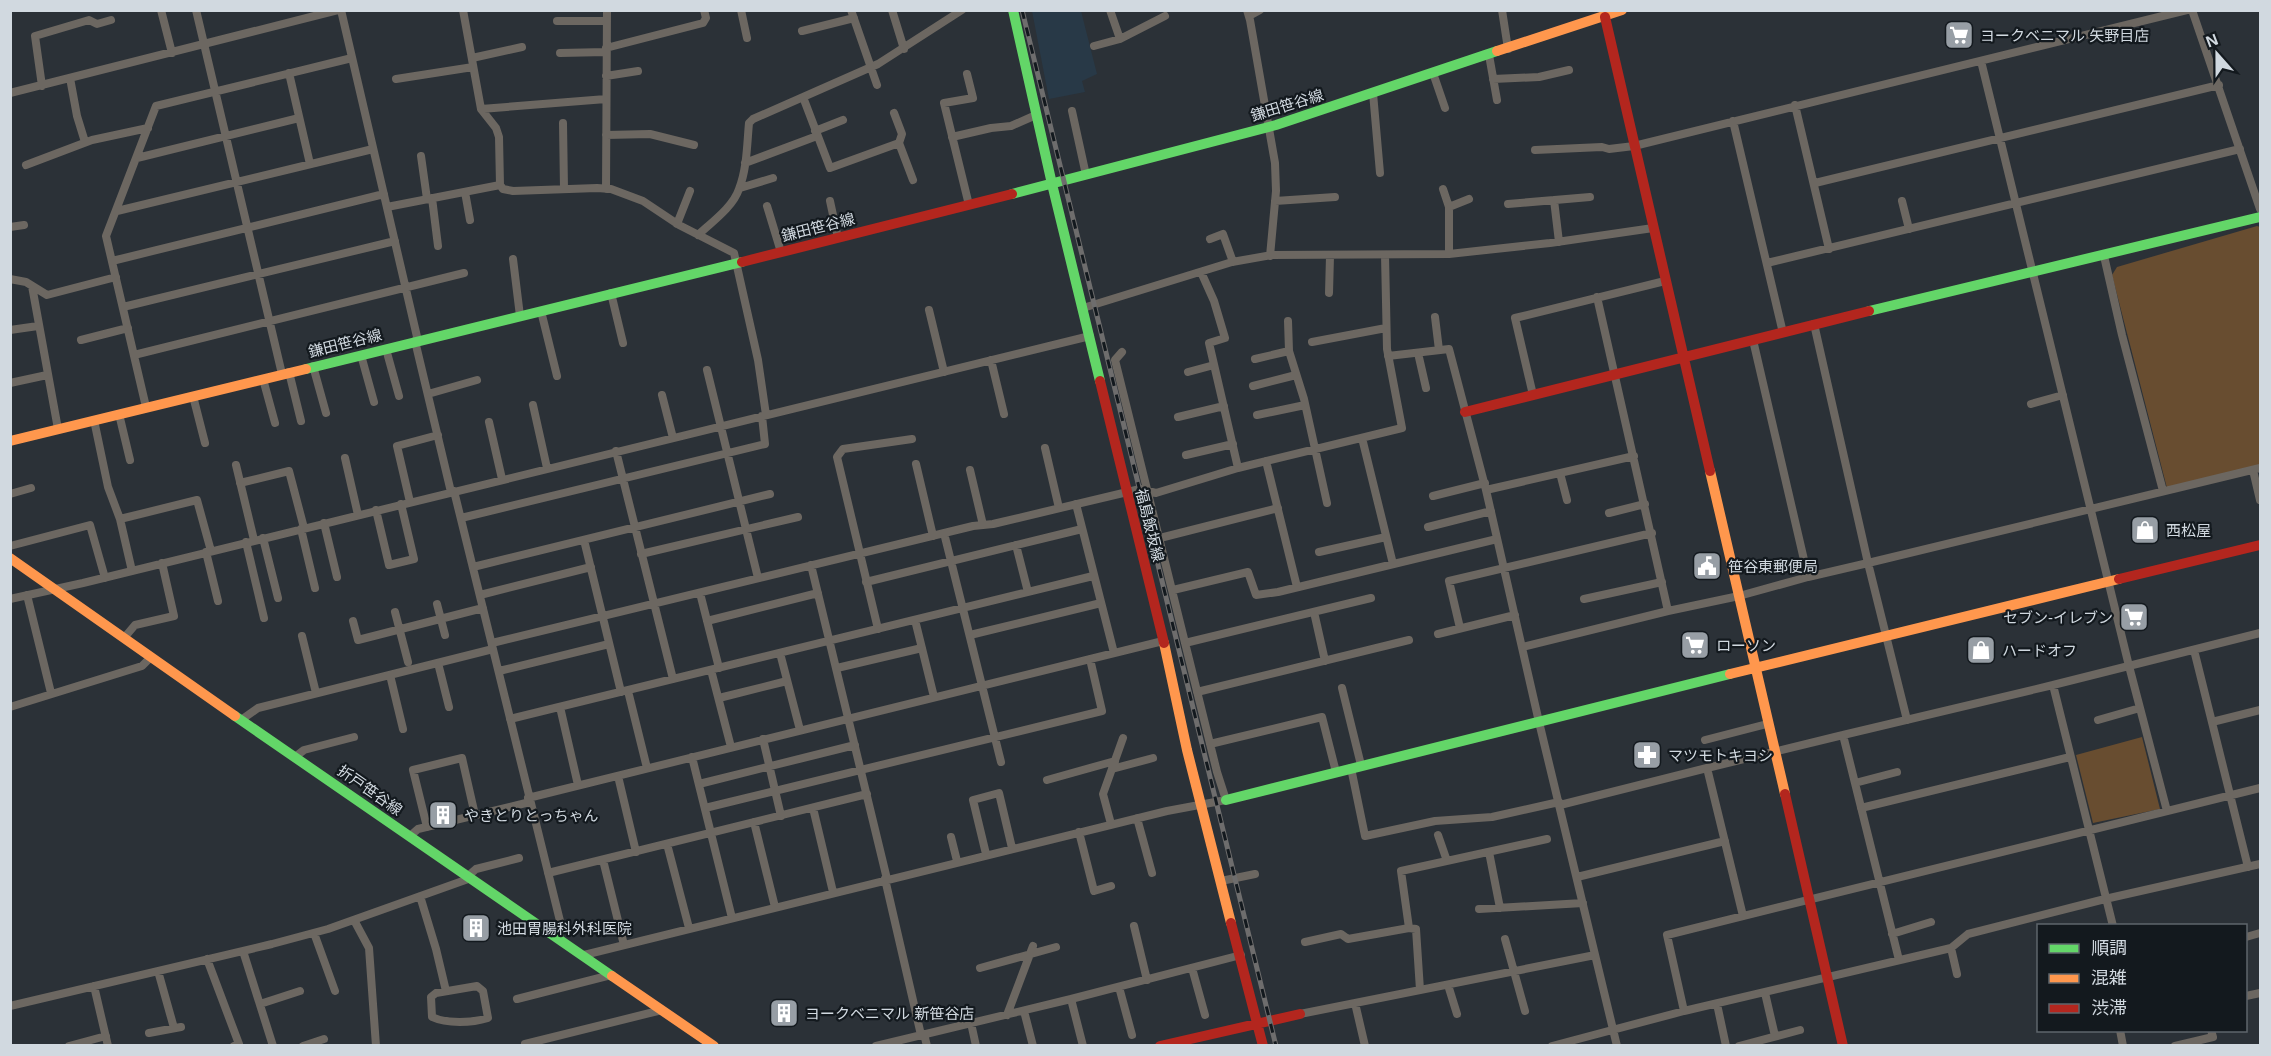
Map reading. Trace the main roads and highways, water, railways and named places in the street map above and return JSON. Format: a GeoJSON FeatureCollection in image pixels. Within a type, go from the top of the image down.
{"type":"FeatureCollection","features":[{"type":"Feature","properties":{"kind":"railway"},"geometry":{"type":"LineString","coordinates":[[1022,10],[1276,1046]]}},
{"type":"Feature","properties":{"kind":"place","name":"ヨークベニマル 矢野目店"},"geometry":{"type":"Point","coordinates":[1959,35]}},
{"type":"Feature","properties":{"kind":"place","name":"西松屋"},"geometry":{"type":"Point","coordinates":[2145,530]}},
{"type":"Feature","properties":{"kind":"place","name":"笹谷東郵便局"},"geometry":{"type":"Point","coordinates":[1707,566]}},
{"type":"Feature","properties":{"kind":"place","name":"セブン-イレブン"},"geometry":{"type":"Point","coordinates":[2134,617]}},
{"type":"Feature","properties":{"kind":"place","name":"ローソン"},"geometry":{"type":"Point","coordinates":[1695,645]}},
{"type":"Feature","properties":{"kind":"place","name":"ハードオフ"},"geometry":{"type":"Point","coordinates":[1981,650]}},
{"type":"Feature","properties":{"kind":"place","name":"マツモトキヨシ"},"geometry":{"type":"Point","coordinates":[1647,755]}},
{"type":"Feature","properties":{"kind":"place","name":"やきとりとっちゃん"},"geometry":{"type":"Point","coordinates":[443,815]}},
{"type":"Feature","properties":{"kind":"place","name":"池田胃腸科外科医院"},"geometry":{"type":"Point","coordinates":[476,928]}},
{"type":"Feature","properties":{"kind":"place","name":"ヨークベニマル 新笹谷店"},"geometry":{"type":"Point","coordinates":[784,1013]}}]}
